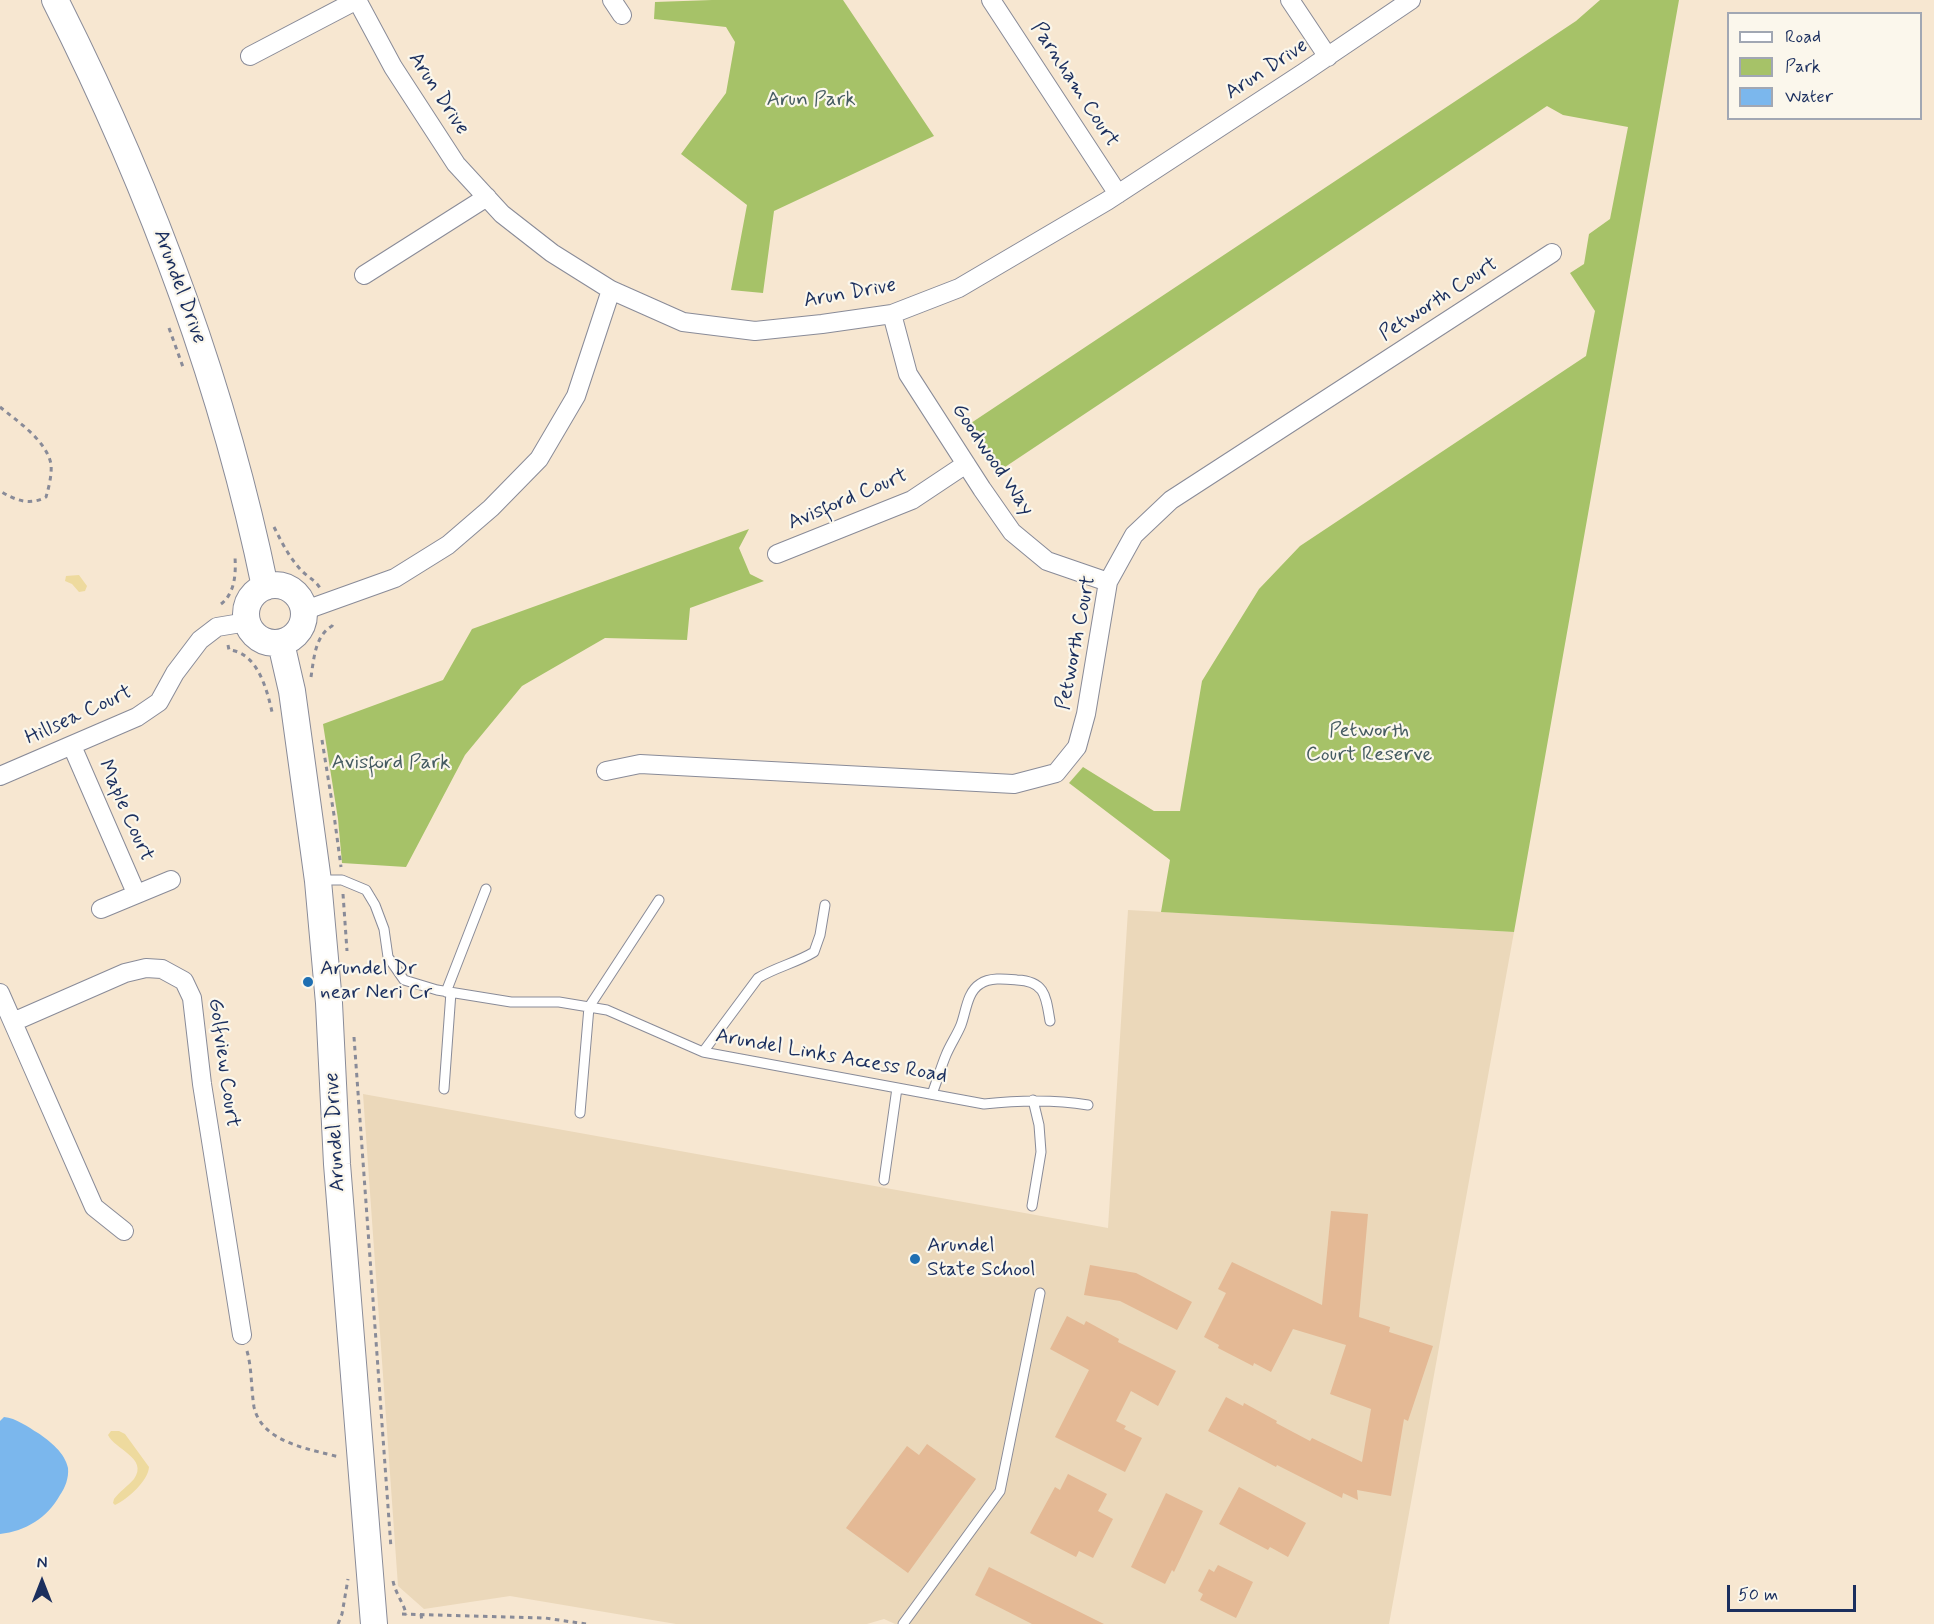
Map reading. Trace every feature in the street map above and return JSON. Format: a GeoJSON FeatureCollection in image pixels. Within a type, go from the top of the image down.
{"type":"FeatureCollection","features":[{"type":"Feature","properties":{"kind":"main road","name":"Arundel Drive"},"geometry":{"type":"LineString","coordinates":[[55,0],[98,88],[148,203],[193,322],[243,486],[265,587]]}},
{"type":"Feature","properties":{"kind":"main road"},"geometry":{"type":"LineString","coordinates":[[265,587],[285,588],[294,593],[303,611],[303,621],[298,631],[281,643],[270,643],[260,639],[252,632],[247,622],[246,612],[249,601],[265,587]]}},
{"type":"Feature","properties":{"kind":"main road","name":"Arundel Drive"},"geometry":{"type":"LineString","coordinates":[[281,643],[330,880],[329,1003],[337,1164],[374,1624]]}},
{"type":"Feature","properties":{"kind":"street","name":"Arun Drive"},"geometry":{"type":"LineString","coordinates":[[357,0],[393,67],[456,164],[502,214],[552,253],[611,290],[683,322],[755,331],[892,314],[959,288],[1118,194],[1411,0]]}},
{"type":"Feature","properties":{"kind":"street"},"geometry":{"type":"LineString","coordinates":[[250,56],[357,0]]}},
{"type":"Feature","properties":{"kind":"street","name":"Parnham Court"},"geometry":{"type":"LineString","coordinates":[[991,0],[1118,194]]}},
{"type":"Feature","properties":{"kind":"street"},"geometry":{"type":"LineString","coordinates":[[1290,0],[1328,57]]}},
{"type":"Feature","properties":{"kind":"street"},"geometry":{"type":"LineString","coordinates":[[364,275],[487,197]]}},
{"type":"Feature","properties":{"kind":"street","name":"Petworth Court"},"geometry":{"type":"LineString","coordinates":[[606,771],[640,764],[1014,784],[1056,773],[1077,747],[1086,714],[1108,582],[1134,535],[1171,500],[1552,253]]}},
{"type":"Feature","properties":{"kind":"street"},"geometry":{"type":"LineString","coordinates":[[303,611],[396,578],[448,545],[491,508],[539,459],[576,396],[611,290]]}},
{"type":"Feature","properties":{"kind":"street","name":"Goodwood Way"},"geometry":{"type":"LineString","coordinates":[[892,314],[908,374],[1012,532],[1047,561],[1108,582]]}},
{"type":"Feature","properties":{"kind":"street","name":"Avisford Court"},"geometry":{"type":"LineString","coordinates":[[777,554],[912,500],[966,464]]}},
{"type":"Feature","properties":{"kind":"street","name":"Hillsea Court"},"geometry":{"type":"LineString","coordinates":[[0,776],[137,717],[159,702],[175,674],[200,640],[218,627],[247,622]]}},
{"type":"Feature","properties":{"kind":"street","name":"Maple Court"},"geometry":{"type":"LineString","coordinates":[[72,746],[136,893]]}},
{"type":"Feature","properties":{"kind":"street","name":"Maple Court"},"geometry":{"type":"LineString","coordinates":[[101,909],[171,880]]}},
{"type":"Feature","properties":{"kind":"street","name":"Golfview Court"},"geometry":{"type":"LineString","coordinates":[[13,1022],[125,973],[146,968],[162,969],[184,981],[193,1000],[202,1084],[242,1335]]}},
{"type":"Feature","properties":{"kind":"street"},"geometry":{"type":"LineString","coordinates":[[0,993],[94,1208],[124,1232]]}},
{"type":"Feature","properties":{"kind":"lane","name":"Arundel Links Access Road"},"geometry":{"type":"LineString","coordinates":[[330,880],[366,890],[375,905],[384,929],[388,957],[404,980],[448,992],[511,1002],[559,1002],[607,1010],[703,1052],[984,1104],[1033,1100],[1088,1105]]}},
{"type":"Feature","properties":{"kind":"lane"},"geometry":{"type":"LineString","coordinates":[[444,1089],[448,992],[486,888]]}},
{"type":"Feature","properties":{"kind":"lane"},"geometry":{"type":"LineString","coordinates":[[580,1113],[589,1007],[659,900]]}},
{"type":"Feature","properties":{"kind":"lane"},"geometry":{"type":"LineString","coordinates":[[703,1052],[758,978],[768,972],[799,962],[814,952],[825,905]]}},
{"type":"Feature","properties":{"kind":"lane"},"geometry":{"type":"LineString","coordinates":[[932,1094],[971,994],[980,984],[992,980],[1034,982],[1046,998],[1050,1021]]}},
{"type":"Feature","properties":{"kind":"lane"},"geometry":{"type":"LineString","coordinates":[[884,1180],[897,1088]]}},
{"type":"Feature","properties":{"kind":"lane"},"geometry":{"type":"LineString","coordinates":[[1032,1206],[1041,1152],[1039,1125],[1033,1100]]}},
{"type":"Feature","properties":{"kind":"lane"},"geometry":{"type":"LineString","coordinates":[[903,1624],[1000,1491],[1040,1293]]}},
{"type":"Feature","properties":{"kind":"path"},"geometry":{"type":"LineString","coordinates":[[166,319],[184,371]]}},
{"type":"Feature","properties":{"kind":"path"},"geometry":{"type":"LineString","coordinates":[[0,407],[24,425],[45,450],[51,463],[46,497],[37,502],[22,502],[0,491]]}},
{"type":"Feature","properties":{"kind":"path"},"geometry":{"type":"LineString","coordinates":[[274,527],[295,563],[320,588]]}},
{"type":"Feature","properties":{"kind":"path"},"geometry":{"type":"LineString","coordinates":[[221,604],[230,597],[232,591],[235,556]]}},
{"type":"Feature","properties":{"kind":"path"},"geometry":{"type":"LineString","coordinates":[[311,685],[313,662],[319,640],[324,631],[333,623]]}},
{"type":"Feature","properties":{"kind":"path"},"geometry":{"type":"LineString","coordinates":[[318,733],[323,747],[334,815],[330,880],[347,947],[346,954]]}},
{"type":"Feature","properties":{"kind":"path"},"geometry":{"type":"LineString","coordinates":[[353,1031],[391,1548]]}},
{"type":"Feature","properties":{"kind":"path"},"geometry":{"type":"LineString","coordinates":[[242,1335],[249,1361],[255,1409],[265,1429],[285,1441],[361,1464]]}},
{"type":"Feature","properties":{"kind":"path"},"geometry":{"type":"LineString","coordinates":[[393,1571],[396,1594],[406,1609],[404,1614],[545,1618],[586,1624]]}},
{"type":"Feature","properties":{"kind":"path"},"geometry":{"type":"LineString","coordinates":[[421,1614],[422,1622]]}},
{"type":"Feature","properties":{"kind":"shaded area","name":"Arundel State School"},"geometry":{"type":"Polygon","coordinates":[[[1128,910],[1514,932],[1389,1624],[895,1624],[884,1619],[867,1624],[676,1624],[510,1596],[424,1609],[398,1586],[363,1094],[1108,1228],[1128,910]]]}},
{"type":"Feature","properties":{"kind":"green space","name":"Arun Park"},"geometry":{"type":"Polygon","coordinates":[[[843,0],[934,136],[774,211],[763,293],[731,290],[747,205],[681,154],[726,93],[735,42],[726,27],[654,19],[655,2],[843,0]]]}},
{"type":"Feature","properties":{"kind":"green space","name":"Petworth Court Reserve"},"geometry":{"type":"Polygon","coordinates":[[[1600,0],[1679,0],[1514,932],[1161,912],[1170,860],[1069,783],[1083,767],[1154,811],[1180,811],[1202,681],[1259,589],[1300,546],[1586,356],[1595,311],[1570,273],[1584,264],[1589,234],[1610,219],[1628,127],[1563,115],[1547,106],[999,471],[968,425],[1576,21],[1600,0]]]}},
{"type":"Feature","properties":{"kind":"green space","name":"Avisford Park"},"geometry":{"type":"Polygon","coordinates":[[[749,529],[739,548],[750,574],[764,581],[690,608],[687,640],[605,638],[522,686],[465,755],[406,867],[342,863],[338,819],[323,724],[443,680],[472,629],[749,529]]]}},
{"type":"Feature","properties":{"kind":"sand"},"geometry":{"type":"Polygon","coordinates":[[[79,575],[87,586],[85,591],[79,592],[72,584],[65,581],[66,576],[79,575]]]}},
{"type":"Feature","properties":{"kind":"sand"},"geometry":{"type":"Polygon","coordinates":[[[111,1431],[125,1434],[149,1467],[145,1478],[136,1489],[115,1505],[114,1499],[134,1479],[137,1465],[129,1454],[111,1440],[108,1435],[111,1431]]]}},
{"type":"Feature","properties":{"kind":"water"},"geometry":{"type":"Polygon","coordinates":[[[4,1417],[22,1423],[52,1444],[64,1457],[68,1472],[62,1492],[42,1517],[19,1530],[0,1534],[0,1421],[4,1417]]]}},
{"type":"Feature","properties":{"kind":"building"},"geometry":{"type":"Polygon","coordinates":[[[1331,1211],[1368,1214],[1359,1317],[1390,1327],[1389,1332],[1433,1346],[1408,1421],[1404,1419],[1391,1496],[1357,1490],[1358,1500],[1343,1493],[1342,1498],[1208,1431],[1226,1397],[1243,1406],[1244,1403],[1310,1441],[1312,1438],[1362,1462],[1371,1409],[1330,1394],[1346,1345],[1293,1329],[1271,1372],[1254,1363],[1253,1366],[1218,1348],[1219,1345],[1204,1337],[1226,1293],[1218,1289],[1232,1262],[1322,1305],[1331,1211]]]}},
{"type":"Feature","properties":{"kind":"building"},"geometry":{"type":"Polygon","coordinates":[[[1090,1265],[1136,1273],[1192,1302],[1177,1330],[1120,1301],[1084,1295],[1090,1265]]]}},
{"type":"Feature","properties":{"kind":"building"},"geometry":{"type":"Polygon","coordinates":[[[1067,1316],[1084,1325],[1086,1321],[1119,1339],[1118,1342],[1176,1371],[1158,1406],[1131,1391],[1116,1421],[1126,1426],[1124,1429],[1142,1438],[1125,1472],[1055,1437],[1089,1370],[1050,1349],[1067,1316]]]}},
{"type":"Feature","properties":{"kind":"building"},"geometry":{"type":"Polygon","coordinates":[[[927,1444],[976,1479],[908,1573],[846,1528],[907,1446],[919,1455],[927,1444]]]}},
{"type":"Feature","properties":{"kind":"building"},"geometry":{"type":"Polygon","coordinates":[[[1068,1474],[1107,1494],[1098,1511],[1113,1519],[1093,1558],[1079,1551],[1076,1557],[1030,1533],[1055,1487],[1060,1490],[1068,1474]]]}},
{"type":"Feature","properties":{"kind":"building"},"geometry":{"type":"Polygon","coordinates":[[[1239,1487],[1306,1523],[1288,1557],[1270,1547],[1268,1550],[1219,1524],[1239,1487]]]}},
{"type":"Feature","properties":{"kind":"building"},"geometry":{"type":"Polygon","coordinates":[[[1166,1493],[1203,1511],[1174,1572],[1172,1570],[1165,1584],[1131,1567],[1166,1493]]]}},
{"type":"Feature","properties":{"kind":"building"},"geometry":{"type":"Polygon","coordinates":[[[1218,1565],[1253,1582],[1236,1618],[1200,1600],[1203,1594],[1198,1591],[1209,1569],[1214,1572],[1218,1565]]]}},
{"type":"Feature","properties":{"kind":"building"},"geometry":{"type":"Polygon","coordinates":[[[989,1567],[1104,1624],[1032,1624],[975,1595],[989,1567]]]}},
{"type":"Feature","properties":{"kind":"place","name":"Arundel Dr near Neri Cr"},"geometry":{"type":"Point","coordinates":[308,982]}},
{"type":"Feature","properties":{"kind":"place","name":"Arundel State School"},"geometry":{"type":"Point","coordinates":[915,1259]}}]}
